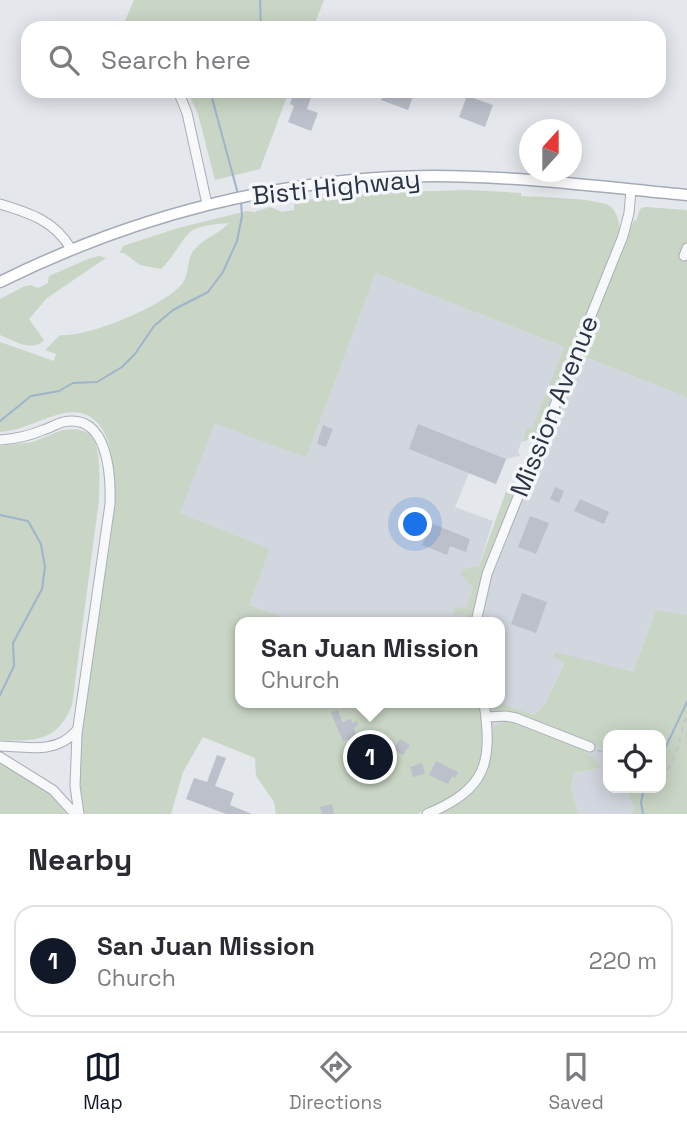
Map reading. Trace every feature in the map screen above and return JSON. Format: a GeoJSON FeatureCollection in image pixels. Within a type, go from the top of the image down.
{"type":"FeatureCollection","features":[{"type":"Feature","properties":{"kind":"main road","name":"Bisti Highway"},"geometry":{"type":"LineString","coordinates":[[0,282],[71,249],[144,222],[207,204],[316,184],[406,177],[494,178],[687,195]]}},
{"type":"Feature","properties":{"kind":"street"},"geometry":{"type":"LineString","coordinates":[[181,98],[187,113],[207,204]]}},
{"type":"Feature","properties":{"kind":"street","name":"Mission Avenue"},"geometry":{"type":"LineString","coordinates":[[477,617],[489,569],[623,236],[631,190]]}},
{"type":"Feature","properties":{"kind":"street"},"geometry":{"type":"LineString","coordinates":[[0,204],[45,220],[57,229],[71,249]]}},
{"type":"Feature","properties":{"kind":"street"},"geometry":{"type":"LineString","coordinates":[[0,440],[32,434],[63,422],[78,422],[93,429],[105,452],[111,490],[109,518],[77,729],[77,814]]}},
{"type":"Feature","properties":{"kind":"street"},"geometry":{"type":"LineString","coordinates":[[427,814],[459,799],[478,779],[487,752],[485,708]]}},
{"type":"Feature","properties":{"kind":"street"},"geometry":{"type":"LineString","coordinates":[[486,717],[516,718],[590,747]]}},
{"type":"Feature","properties":{"kind":"street"},"geometry":{"type":"LineString","coordinates":[[0,746],[56,746],[65,743],[77,729]]}},
{"type":"Feature","properties":{"kind":"street"},"geometry":{"type":"LineString","coordinates":[[0,757],[53,790],[77,814]]}},
{"type":"Feature","properties":{"kind":"path"},"geometry":{"type":"LineString","coordinates":[[666,771],[675,754],[687,713]]}},
{"type":"Feature","properties":{"kind":"path"},"geometry":{"type":"LineString","coordinates":[[590,747],[603,752]]}},
{"type":"Feature","properties":{"kind":"shaded area"},"geometry":{"type":"Polygon","coordinates":[[[376,273],[564,347],[532,428],[527,427],[518,451],[520,456],[506,459],[496,484],[469,473],[455,507],[493,521],[479,566],[463,569],[473,587],[467,607],[453,614],[466,614],[466,617],[283,617],[249,605],[270,549],[180,513],[215,422],[306,458],[376,273]]]}},
{"type":"Feature","properties":{"kind":"shaded area"},"geometry":{"type":"Polygon","coordinates":[[[580,355],[687,397],[687,615],[656,610],[633,672],[564,662],[545,704],[535,715],[505,705],[505,617],[481,617],[497,560],[580,355]]]}},
{"type":"Feature","properties":{"kind":"shaded area"},"geometry":{"type":"Polygon","coordinates":[[[489,709],[515,713],[601,748],[603,793],[627,793],[634,807],[631,814],[578,814],[571,785],[574,773],[601,768],[507,721],[491,728],[489,709]]]}},
{"type":"Feature","properties":{"kind":"green space"},"geometry":{"type":"Polygon","coordinates":[[[134,0],[324,0],[316,21],[125,21],[134,0]]]}},
{"type":"Feature","properties":{"kind":"green space"},"geometry":{"type":"Polygon","coordinates":[[[190,98],[286,98],[260,169],[215,180],[198,114],[190,98]]]}},
{"type":"Feature","properties":{"kind":"green space"},"geometry":{"type":"Polygon","coordinates":[[[469,190],[521,193],[521,196],[603,203],[610,206],[618,220],[619,236],[537,437],[522,442],[527,427],[532,428],[564,347],[376,273],[306,458],[215,423],[180,513],[270,549],[249,605],[283,617],[235,617],[235,708],[481,708],[484,741],[474,778],[452,798],[417,814],[276,814],[274,802],[256,776],[255,758],[203,737],[183,772],[171,814],[82,814],[80,763],[84,708],[113,513],[114,477],[111,453],[105,434],[93,418],[77,413],[56,415],[11,431],[0,432],[0,342],[54,361],[56,354],[45,350],[60,335],[72,335],[106,326],[143,311],[173,293],[186,276],[190,257],[195,249],[229,223],[203,226],[190,232],[161,269],[140,265],[120,253],[123,246],[178,228],[247,211],[254,212],[270,207],[282,212],[294,210],[297,201],[362,193],[469,190]]]}},
{"type":"Feature","properties":{"kind":"green space"},"geometry":{"type":"Polygon","coordinates":[[[645,207],[687,210],[687,397],[580,355],[634,220],[636,221],[640,209],[645,207]]]}},
{"type":"Feature","properties":{"kind":"green space"},"geometry":{"type":"Polygon","coordinates":[[[99,256],[106,258],[47,298],[29,319],[44,340],[39,344],[22,344],[0,335],[0,299],[25,286],[38,288],[48,283],[49,276],[99,256]]]}},
{"type":"Feature","properties":{"kind":"green space"},"geometry":{"type":"Polygon","coordinates":[[[77,429],[89,434],[95,443],[99,458],[99,500],[72,705],[60,726],[44,737],[0,740],[0,446],[33,442],[62,430],[77,429]]]}},
{"type":"Feature","properties":{"kind":"green space"},"geometry":{"type":"Polygon","coordinates":[[[508,486],[512,487],[515,492],[481,580],[473,617],[466,617],[466,614],[453,615],[454,608],[467,607],[473,587],[461,575],[463,569],[479,566],[508,486]]]}},
{"type":"Feature","properties":{"kind":"green space"},"geometry":{"type":"Polygon","coordinates":[[[656,610],[687,615],[687,814],[631,814],[634,807],[627,793],[666,793],[666,730],[603,730],[603,750],[515,714],[489,709],[505,708],[505,705],[535,715],[545,704],[564,663],[553,656],[555,652],[633,672],[656,610]]]}},
{"type":"Feature","properties":{"kind":"green space"},"geometry":{"type":"Polygon","coordinates":[[[506,721],[573,745],[595,759],[601,768],[574,773],[571,785],[578,814],[439,814],[463,799],[480,781],[490,758],[491,728],[506,721]]]}},
{"type":"Feature","properties":{"kind":"green space"},"geometry":{"type":"Polygon","coordinates":[[[0,763],[50,792],[67,814],[0,814],[0,763]]]}},
{"type":"Feature","properties":{"kind":"building"},"geometry":{"type":"Polygon","coordinates":[[[292,98],[311,98],[307,109],[318,113],[311,131],[288,122],[294,106],[290,104],[292,98]]]}},
{"type":"Feature","properties":{"kind":"building"},"geometry":{"type":"Polygon","coordinates":[[[382,98],[412,98],[408,110],[381,100],[382,98]]]}},
{"type":"Feature","properties":{"kind":"building"},"geometry":{"type":"Polygon","coordinates":[[[466,98],[493,105],[485,127],[459,117],[466,98]]]}},
{"type":"Feature","properties":{"kind":"building"},"geometry":{"type":"Polygon","coordinates":[[[418,424],[506,459],[496,484],[409,449],[418,424]]]}},
{"type":"Feature","properties":{"kind":"building"},"geometry":{"type":"Polygon","coordinates":[[[323,425],[333,429],[326,447],[317,444],[323,425]]]}},
{"type":"Feature","properties":{"kind":"building"},"geometry":{"type":"Polygon","coordinates":[[[555,487],[564,491],[559,503],[550,499],[555,487]]]}},
{"type":"Feature","properties":{"kind":"building"},"geometry":{"type":"Polygon","coordinates":[[[580,499],[609,512],[604,524],[574,511],[580,499]]]}},
{"type":"Feature","properties":{"kind":"building"},"geometry":{"type":"Polygon","coordinates":[[[530,516],[549,523],[536,554],[518,547],[530,516]]]}},
{"type":"Feature","properties":{"kind":"building"},"geometry":{"type":"Polygon","coordinates":[[[431,523],[470,539],[466,552],[450,546],[447,555],[422,545],[431,523]]]}},
{"type":"Feature","properties":{"kind":"building"},"geometry":{"type":"Polygon","coordinates":[[[522,593],[547,602],[536,633],[511,624],[522,593]]]}},
{"type":"Feature","properties":{"kind":"building"},"geometry":{"type":"Polygon","coordinates":[[[338,710],[342,722],[351,719],[352,723],[357,721],[358,726],[354,728],[358,741],[343,741],[331,713],[338,710]]]}},
{"type":"Feature","properties":{"kind":"building"},"geometry":{"type":"Polygon","coordinates":[[[400,739],[410,745],[403,755],[393,749],[400,739]]]}},
{"type":"Feature","properties":{"kind":"building"},"geometry":{"type":"Polygon","coordinates":[[[370,753],[374,771],[360,774],[356,757],[370,753]]]}},
{"type":"Feature","properties":{"kind":"building"},"geometry":{"type":"Polygon","coordinates":[[[217,755],[226,758],[215,786],[234,793],[230,805],[252,814],[226,814],[186,799],[194,778],[207,782],[217,755]]]}},
{"type":"Feature","properties":{"kind":"building"},"geometry":{"type":"Polygon","coordinates":[[[436,761],[458,772],[448,784],[429,775],[436,761]]]}},
{"type":"Feature","properties":{"kind":"building"},"geometry":{"type":"Polygon","coordinates":[[[422,763],[425,774],[413,777],[410,767],[422,763]]]}},
{"type":"Feature","properties":{"kind":"building"},"geometry":{"type":"Polygon","coordinates":[[[332,804],[334,814],[322,814],[320,807],[332,804]]]}},
{"type":"Feature","properties":{"kind":"waterway"},"geometry":{"type":"LineString","coordinates":[[260,0],[261,21]]}},
{"type":"Feature","properties":{"kind":"waterway"},"geometry":{"type":"LineString","coordinates":[[212,98],[238,194]]}},
{"type":"Feature","properties":{"kind":"waterway"},"geometry":{"type":"LineString","coordinates":[[0,421],[31,396],[59,391],[73,383],[97,382],[122,367],[135,354],[154,326],[173,310],[208,292],[223,272],[237,241],[242,216],[241,202]]}},
{"type":"Feature","properties":{"kind":"waterway"},"geometry":{"type":"LineString","coordinates":[[0,515],[28,521],[41,544],[45,567],[42,589],[13,643],[14,666],[0,695]]}},
{"type":"Feature","properties":{"kind":"waterway"},"geometry":{"type":"LineString","coordinates":[[666,746],[687,702]]}},
{"type":"Feature","properties":{"kind":"waterway"},"geometry":{"type":"LineString","coordinates":[[643,793],[643,814]]}},
{"type":"Feature","properties":{"kind":"place","name":"San Juan Mission"},"geometry":{"type":"Point","coordinates":[370,757]}}]}
